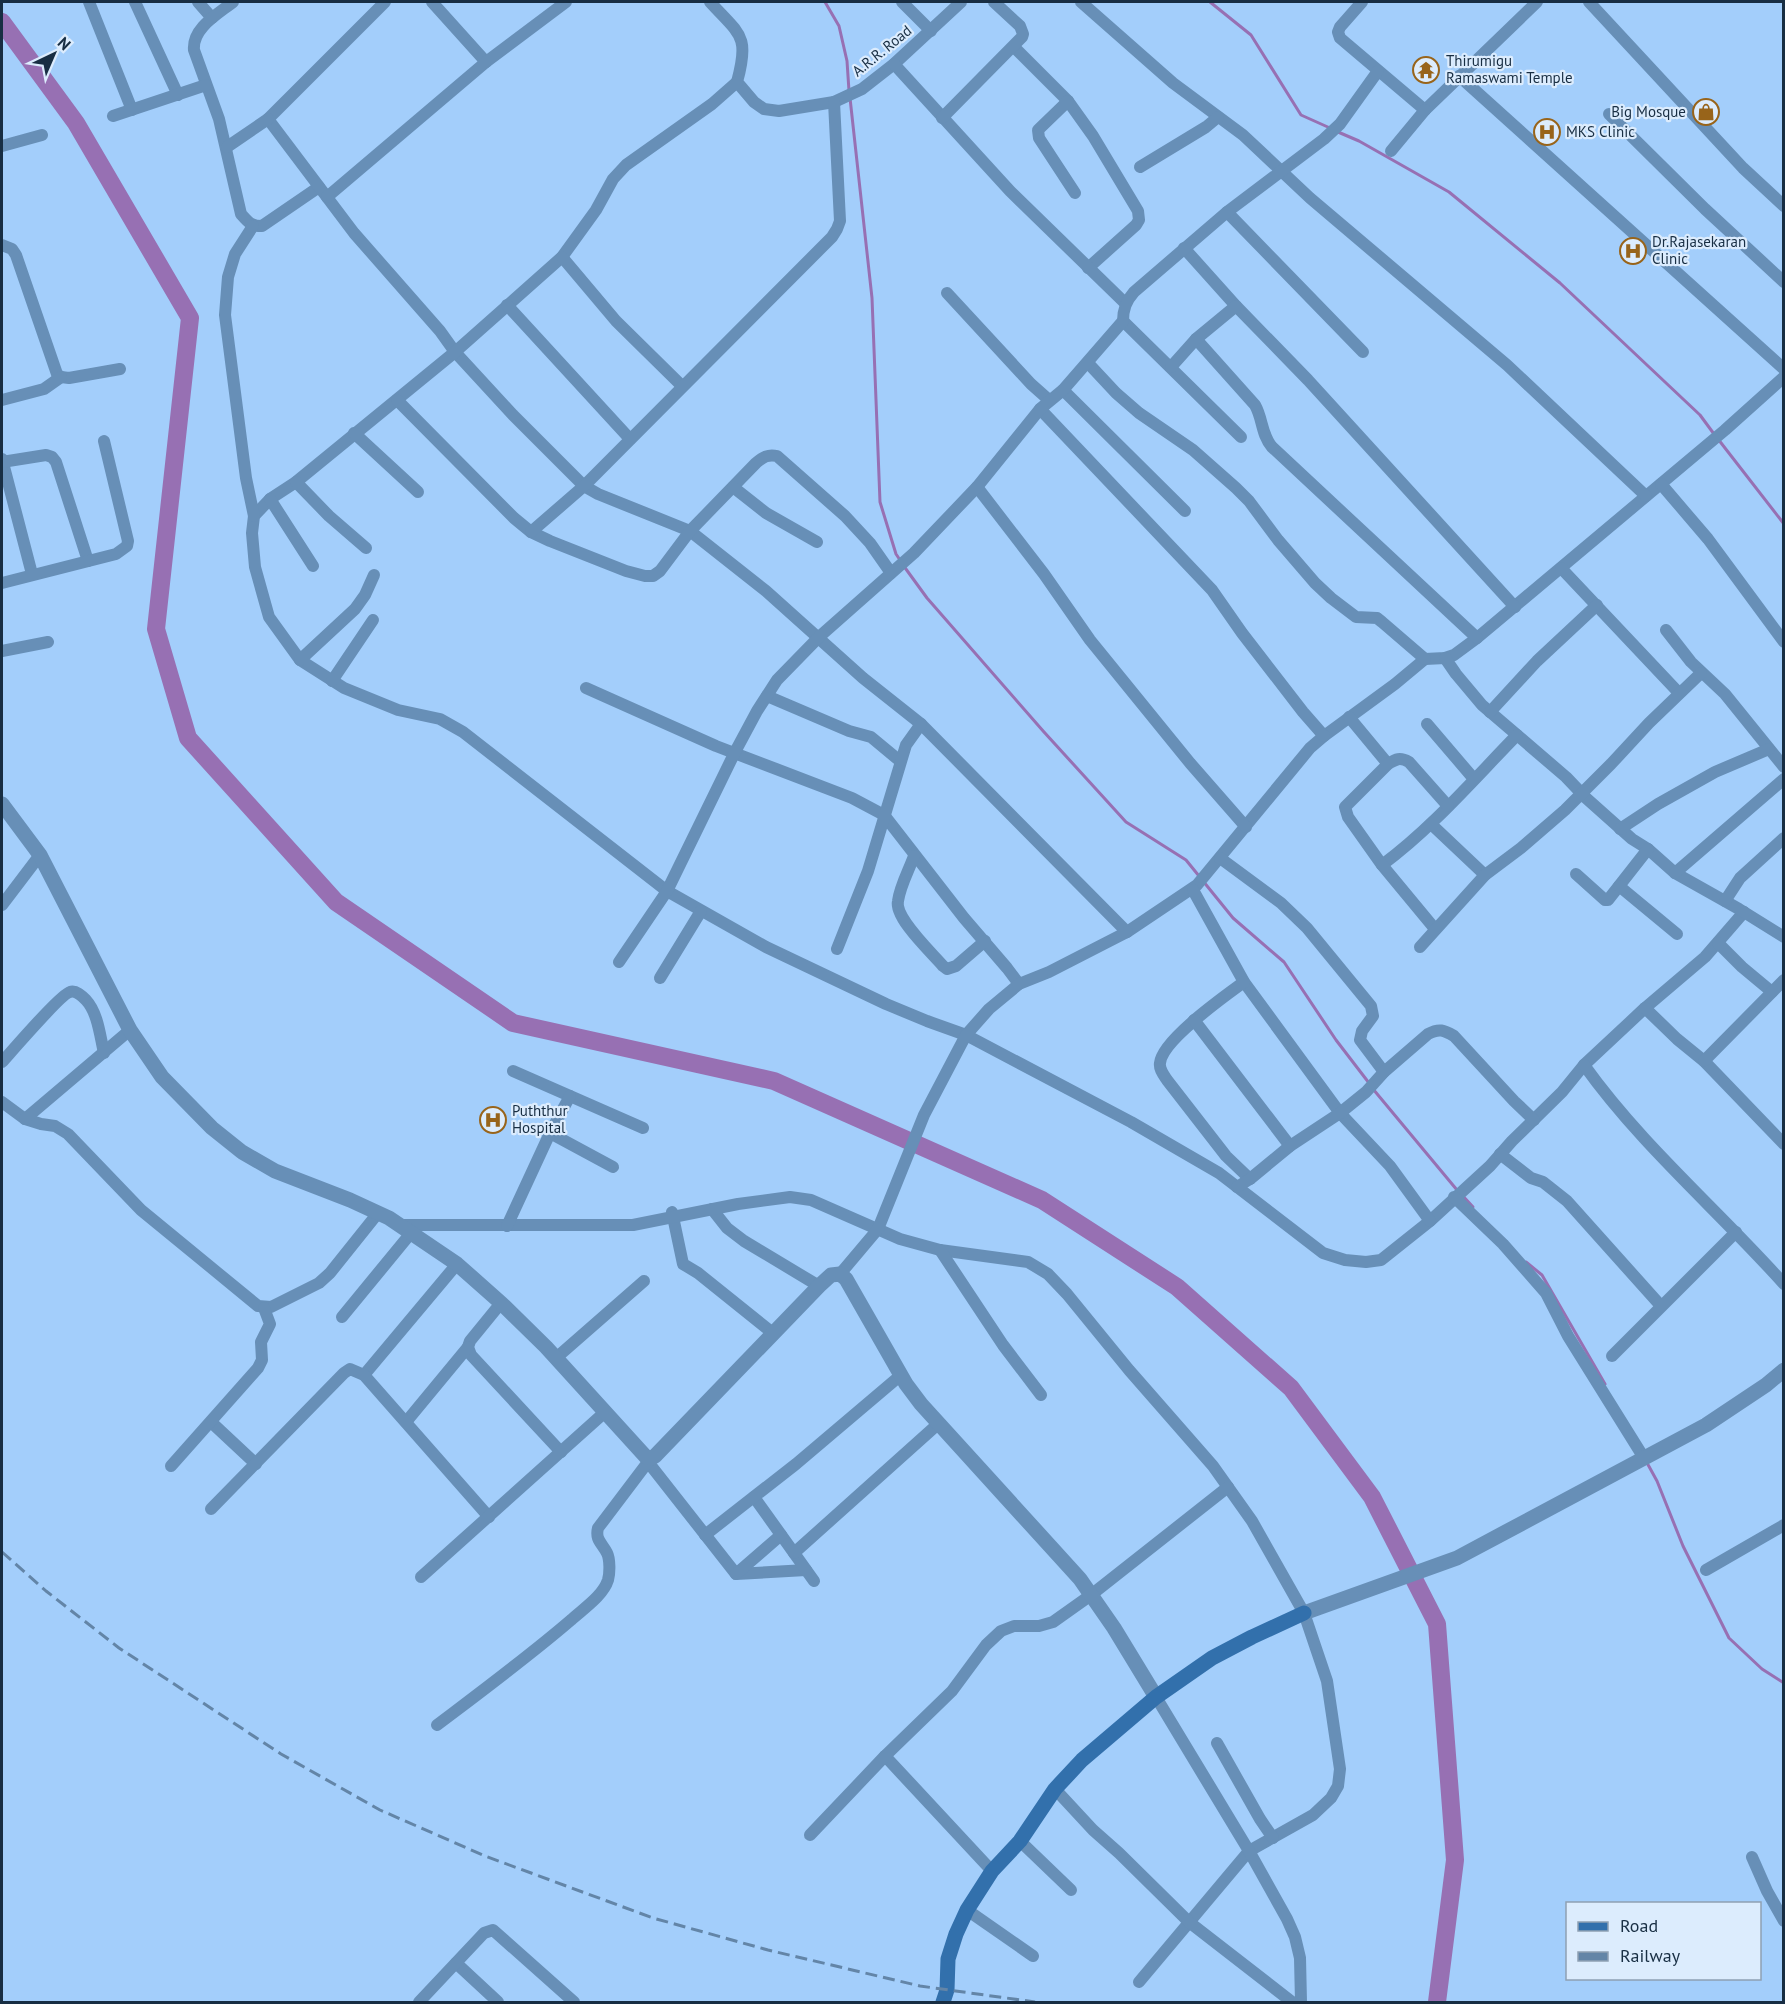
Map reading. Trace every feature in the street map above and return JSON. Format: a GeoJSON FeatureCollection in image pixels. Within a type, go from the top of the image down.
{"type":"FeatureCollection","features":[{"type":"Feature","properties":{"kind":"main road"},"geometry":{"type":"LineString","coordinates":[[943,2002],[947,1990],[948,1959],[967,1910],[992,1871],[1020,1841],[1055,1790],[1082,1760],[1156,1696],[1212,1658],[1304,1613]]}},
{"type":"Feature","properties":{"kind":"street"},"geometry":{"type":"LineString","coordinates":[[89,2],[132,110]]}},
{"type":"Feature","properties":{"kind":"street"},"geometry":{"type":"LineString","coordinates":[[135,2],[178,95]]}},
{"type":"Feature","properties":{"kind":"street"},"geometry":{"type":"LineString","coordinates":[[198,2],[212,18]]}},
{"type":"Feature","properties":{"kind":"street"},"geometry":{"type":"LineString","coordinates":[[233,2],[212,18],[196,34],[193,42],[219,119],[241,214],[254,226],[268,224],[319,186]]}},
{"type":"Feature","properties":{"kind":"street"},"geometry":{"type":"LineString","coordinates":[[226,147],[268,119],[385,2]]}},
{"type":"Feature","properties":{"kind":"street"},"geometry":{"type":"LineString","coordinates":[[432,2],[486,62]]}},
{"type":"Feature","properties":{"kind":"street"},"geometry":{"type":"LineString","coordinates":[[327,197],[486,62],[566,2]]}},
{"type":"Feature","properties":{"kind":"street"},"geometry":{"type":"LineString","coordinates":[[254,516],[270,499],[296,482],[455,352],[562,257],[596,210],[613,178],[626,165],[712,104],[737,82],[744,54],[744,44],[735,29],[710,2]]}},
{"type":"Feature","properties":{"kind":"street"},"geometry":{"type":"LineString","coordinates":[[902,2],[931,31]]}},
{"type":"Feature","properties":{"kind":"street","name":"A.R.R. Road"},"geometry":{"type":"LineString","coordinates":[[737,82],[754,102],[764,109],[779,111],[838,100],[862,89],[894,64],[961,2]]}},
{"type":"Feature","properties":{"kind":"street"},"geometry":{"type":"LineString","coordinates":[[942,118],[1022,37],[1022,30],[994,2]]}},
{"type":"Feature","properties":{"kind":"street"},"geometry":{"type":"LineString","coordinates":[[1081,2],[1173,82],[1243,135],[1373,253],[1508,365],[1646,496]]}},
{"type":"Feature","properties":{"kind":"street"},"geometry":{"type":"LineString","coordinates":[[1362,2],[1340,27],[1338,32],[1340,38],[1425,110]]}},
{"type":"Feature","properties":{"kind":"street"},"geometry":{"type":"LineString","coordinates":[[1391,151],[1425,110],[1537,2]]}},
{"type":"Feature","properties":{"kind":"street"},"geometry":{"type":"LineString","coordinates":[[1589,2],[1743,168],[1784,206]]}},
{"type":"Feature","properties":{"kind":"street"},"geometry":{"type":"LineString","coordinates":[[1014,47],[1068,100],[1093,136],[1140,215],[1136,225],[1088,268]]}},
{"type":"Feature","properties":{"kind":"street"},"geometry":{"type":"LineString","coordinates":[[894,64],[1010,191],[1125,303]]}},
{"type":"Feature","properties":{"kind":"street"},"geometry":{"type":"LineString","coordinates":[[619,962],[666,891],[735,752],[777,680],[819,637],[915,553],[977,487],[1045,405],[1063,390],[1123,321],[1125,303],[1134,292],[1227,212],[1324,139],[1340,124],[1378,71]]}},
{"type":"Feature","properties":{"kind":"street"},"geometry":{"type":"LineString","coordinates":[[1459,76],[1784,369]]}},
{"type":"Feature","properties":{"kind":"street"},"geometry":{"type":"LineString","coordinates":[[113,116],[206,85]]}},
{"type":"Feature","properties":{"kind":"street"},"geometry":{"type":"LineString","coordinates":[[531,531],[584,486],[832,237],[840,221],[838,100]]}},
{"type":"Feature","properties":{"kind":"street"},"geometry":{"type":"LineString","coordinates":[[1068,100],[1038,130],[1039,138],[1075,193]]}},
{"type":"Feature","properties":{"kind":"street"},"geometry":{"type":"LineString","coordinates":[[1609,114],[1705,209],[1784,282]]}},
{"type":"Feature","properties":{"kind":"street"},"geometry":{"type":"LineString","coordinates":[[1140,167],[1206,128],[1218,117]]}},
{"type":"Feature","properties":{"kind":"street"},"geometry":{"type":"LineString","coordinates":[[268,119],[354,233],[440,331],[455,352],[513,415],[584,486],[598,494],[690,531],[766,591],[863,678],[921,724],[1127,932]]}},
{"type":"Feature","properties":{"kind":"street"},"geometry":{"type":"LineString","coordinates":[[2,146],[42,135]]}},
{"type":"Feature","properties":{"kind":"street"},"geometry":{"type":"LineString","coordinates":[[1227,212],[1363,352]]}},
{"type":"Feature","properties":{"kind":"street"},"geometry":{"type":"LineString","coordinates":[[254,226],[235,254],[228,277],[225,315],[246,478],[254,516],[252,533],[255,567],[269,617],[300,660],[344,688],[398,710],[440,719],[463,732],[666,891],[766,947],[886,1004],[966,1035],[1131,1122],[1219,1173],[1323,1254],[1345,1260],[1366,1262],[1381,1260],[1430,1221],[1500,1155],[1562,1092],[1584,1065],[1645,1008],[1685,976],[1718,943],[1744,912]]}},
{"type":"Feature","properties":{"kind":"street"},"geometry":{"type":"LineString","coordinates":[[2,245],[12,249],[16,255],[55,369],[61,377]]}},
{"type":"Feature","properties":{"kind":"street"},"geometry":{"type":"LineString","coordinates":[[1184,248],[1515,606]]}},
{"type":"Feature","properties":{"kind":"street"},"geometry":{"type":"LineString","coordinates":[[562,257],[616,321],[682,386]]}},
{"type":"Feature","properties":{"kind":"street"},"geometry":{"type":"LineString","coordinates":[[948,293],[1031,384],[1045,405],[1212,590],[1242,633],[1324,736]]}},
{"type":"Feature","properties":{"kind":"street"},"geometry":{"type":"LineString","coordinates":[[507,305],[630,439]]}},
{"type":"Feature","properties":{"kind":"street"},"geometry":{"type":"LineString","coordinates":[[1171,367],[1196,339],[1236,306]]}},
{"type":"Feature","properties":{"kind":"street"},"geometry":{"type":"LineString","coordinates":[[1123,321],[1241,437]]}},
{"type":"Feature","properties":{"kind":"street"},"geometry":{"type":"LineString","coordinates":[[1196,339],[1255,405],[1261,415],[1265,439],[1272,447],[1477,638]]}},
{"type":"Feature","properties":{"kind":"street"},"geometry":{"type":"LineString","coordinates":[[1088,363],[1116,393],[1139,413],[1192,450],[1236,488],[1249,501],[1278,540],[1330,598],[1356,617],[1377,618],[1425,659]]}},
{"type":"Feature","properties":{"kind":"street"},"geometry":{"type":"LineString","coordinates":[[2,400],[44,390],[61,377],[69,378],[120,369]]}},
{"type":"Feature","properties":{"kind":"street"},"geometry":{"type":"LineString","coordinates":[[437,1725],[546,1641],[593,1601],[604,1588],[609,1578],[608,1558],[597,1539],[598,1528],[649,1460],[831,1275],[840,1274],[878,1229],[924,1115],[950,1063],[966,1035],[989,1009],[1018,984],[1049,972],[1127,932],[1195,887],[1311,748],[1324,736],[1425,659],[1454,655],[1477,638],[1725,430],[1784,377]]}},
{"type":"Feature","properties":{"kind":"street"},"geometry":{"type":"LineString","coordinates":[[1063,390],[1185,511]]}},
{"type":"Feature","properties":{"kind":"street"},"geometry":{"type":"LineString","coordinates":[[397,400],[514,518],[531,531],[626,571],[645,576],[653,576],[660,571],[690,531],[762,458],[770,455],[777,456],[845,516],[894,571]]}},
{"type":"Feature","properties":{"kind":"street"},"geometry":{"type":"LineString","coordinates":[[354,433],[418,492]]}},
{"type":"Feature","properties":{"kind":"street"},"geometry":{"type":"LineString","coordinates":[[2,583],[116,554],[127,546],[128,541],[104,441]]}},
{"type":"Feature","properties":{"kind":"street"},"geometry":{"type":"LineString","coordinates":[[32,574],[2,460],[46,455],[52,457],[56,462],[88,561]]}},
{"type":"Feature","properties":{"kind":"street"},"geometry":{"type":"LineString","coordinates":[[296,482],[329,516],[366,548]]}},
{"type":"Feature","properties":{"kind":"street"},"geometry":{"type":"LineString","coordinates":[[1661,484],[1708,539],[1784,642]]}},
{"type":"Feature","properties":{"kind":"street"},"geometry":{"type":"LineString","coordinates":[[733,487],[766,513],[817,542]]}},
{"type":"Feature","properties":{"kind":"street"},"geometry":{"type":"LineString","coordinates":[[977,487],[1044,574],[1090,640],[1190,763],[1246,827]]}},
{"type":"Feature","properties":{"kind":"street"},"geometry":{"type":"LineString","coordinates":[[270,499],[313,566]]}},
{"type":"Feature","properties":{"kind":"street"},"geometry":{"type":"LineString","coordinates":[[1561,568],[1680,693]]}},
{"type":"Feature","properties":{"kind":"street"},"geometry":{"type":"LineString","coordinates":[[300,660],[355,609],[365,595],[374,575]]}},
{"type":"Feature","properties":{"kind":"street"},"geometry":{"type":"LineString","coordinates":[[1490,712],[1537,661],[1597,605]]}},
{"type":"Feature","properties":{"kind":"street"},"geometry":{"type":"LineString","coordinates":[[332,681],[373,620]]}},
{"type":"Feature","properties":{"kind":"street"},"geometry":{"type":"LineString","coordinates":[[1666,630],[1701,673],[1725,694],[1784,767]]}},
{"type":"Feature","properties":{"kind":"street"},"geometry":{"type":"LineString","coordinates":[[2,651],[48,642]]}},
{"type":"Feature","properties":{"kind":"street"},"geometry":{"type":"LineString","coordinates":[[1445,658],[1464,685],[1490,712],[1566,777],[1620,829],[1648,849],[1675,873],[1784,937]]}},
{"type":"Feature","properties":{"kind":"street"},"geometry":{"type":"LineString","coordinates":[[1420,946],[1485,875],[1565,810],[1701,673]]}},
{"type":"Feature","properties":{"kind":"street"},"geometry":{"type":"LineString","coordinates":[[586,688],[735,752],[852,798],[884,815],[914,856],[1018,984]]}},
{"type":"Feature","properties":{"kind":"street"},"geometry":{"type":"LineString","coordinates":[[767,696],[849,731],[871,737],[900,761]]}},
{"type":"Feature","properties":{"kind":"street"},"geometry":{"type":"LineString","coordinates":[[1349,717],[1388,764]]}},
{"type":"Feature","properties":{"kind":"street"},"geometry":{"type":"LineString","coordinates":[[837,949],[868,871],[900,761],[906,746],[921,724]]}},
{"type":"Feature","properties":{"kind":"street"},"geometry":{"type":"LineString","coordinates":[[1427,724],[1474,779]]}},
{"type":"Feature","properties":{"kind":"street"},"geometry":{"type":"LineString","coordinates":[[1382,865],[1431,824],[1517,735]]}},
{"type":"Feature","properties":{"kind":"street"},"geometry":{"type":"LineString","coordinates":[[1620,829],[1658,804],[1715,772],[1769,749]]}},
{"type":"Feature","properties":{"kind":"street"},"geometry":{"type":"LineString","coordinates":[[1435,929],[1382,865],[1348,817],[1345,807],[1388,764],[1397,758],[1403,758],[1408,762],[1448,806]]}},
{"type":"Feature","properties":{"kind":"street"},"geometry":{"type":"LineString","coordinates":[[1675,873],[1784,779]]}},
{"type":"Feature","properties":{"kind":"street"},"geometry":{"type":"LineString","coordinates":[[2,804],[40,855],[130,1030],[162,1077],[212,1128],[242,1152],[275,1171],[378,1213],[457,1264],[501,1303],[556,1358],[649,1460],[736,1574]]}},
{"type":"Feature","properties":{"kind":"street"},"geometry":{"type":"LineString","coordinates":[[1431,824],[1485,875]]}},
{"type":"Feature","properties":{"kind":"street"},"geometry":{"type":"LineString","coordinates":[[1725,901],[1740,878],[1781,844]]}},
{"type":"Feature","properties":{"kind":"street"},"geometry":{"type":"LineString","coordinates":[[1576,874],[1607,900],[1648,849]]}},
{"type":"Feature","properties":{"kind":"street"},"geometry":{"type":"LineString","coordinates":[[2,905],[40,855]]}},
{"type":"Feature","properties":{"kind":"street"},"geometry":{"type":"LineString","coordinates":[[914,856],[897,901],[897,910],[903,920],[947,969],[956,966],[985,941]]}},
{"type":"Feature","properties":{"kind":"street"},"geometry":{"type":"LineString","coordinates":[[1218,862],[1281,903],[1307,928],[1371,1006],[1373,1016],[1362,1031],[1359,1040],[1382,1075]]}},
{"type":"Feature","properties":{"kind":"street"},"geometry":{"type":"LineString","coordinates":[[1619,886],[1677,934]]}},
{"type":"Feature","properties":{"kind":"street"},"geometry":{"type":"LineString","coordinates":[[1195,887],[1244,982],[1340,1113],[1390,1166],[1430,1221]]}},
{"type":"Feature","properties":{"kind":"street"},"geometry":{"type":"LineString","coordinates":[[660,978],[701,911]]}},
{"type":"Feature","properties":{"kind":"street"},"geometry":{"type":"LineString","coordinates":[[1718,943],[1772,992]]}},
{"type":"Feature","properties":{"kind":"street"},"geometry":{"type":"LineString","coordinates":[[1704,1061],[1784,980]]}},
{"type":"Feature","properties":{"kind":"street"},"geometry":{"type":"LineString","coordinates":[[1244,982],[1194,1020],[1163,1053],[1160,1069],[1227,1156],[1250,1179]]}},
{"type":"Feature","properties":{"kind":"street"},"geometry":{"type":"LineString","coordinates":[[2,1062],[69,992],[81,995],[93,1010],[104,1053]]}},
{"type":"Feature","properties":{"kind":"street"},"geometry":{"type":"LineString","coordinates":[[1645,1008],[1704,1061],[1784,1144]]}},
{"type":"Feature","properties":{"kind":"street"},"geometry":{"type":"LineString","coordinates":[[1194,1020],[1290,1146]]}},
{"type":"Feature","properties":{"kind":"street"},"geometry":{"type":"LineString","coordinates":[[1237,1187],[1290,1146],[1340,1113],[1436,1029],[1454,1036],[1514,1101],[1534,1119]]}},
{"type":"Feature","properties":{"kind":"street"},"geometry":{"type":"LineString","coordinates":[[25,1119],[130,1030]]}},
{"type":"Feature","properties":{"kind":"street"},"geometry":{"type":"LineString","coordinates":[[1584,1065],[1644,1139],[1784,1284]]}},
{"type":"Feature","properties":{"kind":"street"},"geometry":{"type":"LineString","coordinates":[[513,1071],[644,1128]]}},
{"type":"Feature","properties":{"kind":"street"},"geometry":{"type":"LineString","coordinates":[[507,1226],[550,1133],[570,1096]]}},
{"type":"Feature","properties":{"kind":"street"},"geometry":{"type":"LineString","coordinates":[[2,1102],[25,1119],[55,1126],[68,1134],[141,1210],[249,1299],[264,1308],[270,1324],[261,1342],[261,1363],[171,1466]]}},
{"type":"Feature","properties":{"kind":"street"},"geometry":{"type":"LineString","coordinates":[[550,1133],[613,1167]]}},
{"type":"Feature","properties":{"kind":"street"},"geometry":{"type":"LineString","coordinates":[[1500,1155],[1520,1171],[1543,1182],[1562,1197],[1661,1306]]}},
{"type":"Feature","properties":{"kind":"street"},"geometry":{"type":"LineString","coordinates":[[406,1229],[633,1225],[672,1214],[790,1197],[811,1200],[900,1239],[940,1250],[1028,1262],[1048,1274],[1213,1466],[1252,1521],[1304,1613],[1327,1681],[1340,1769],[1338,1786],[1331,1798],[1313,1815],[1249,1851],[1139,1982]]}},
{"type":"Feature","properties":{"kind":"street"},"geometry":{"type":"LineString","coordinates":[[1452,1199],[1503,1244],[1546,1293],[1639,1461]]}},
{"type":"Feature","properties":{"kind":"street"},"geometry":{"type":"LineString","coordinates":[[712,1209],[728,1228],[744,1240],[819,1287]]}},
{"type":"Feature","properties":{"kind":"street"},"geometry":{"type":"LineString","coordinates":[[264,1308],[299,1294],[330,1273],[378,1213]]}},
{"type":"Feature","properties":{"kind":"street"},"geometry":{"type":"LineString","coordinates":[[672,1214],[683,1264],[698,1273],[774,1334]]}},
{"type":"Feature","properties":{"kind":"street"},"geometry":{"type":"LineString","coordinates":[[342,1317],[406,1229]]}},
{"type":"Feature","properties":{"kind":"street"},"geometry":{"type":"LineString","coordinates":[[1612,1356],[1736,1232]]}},
{"type":"Feature","properties":{"kind":"street"},"geometry":{"type":"LineString","coordinates":[[940,1250],[1003,1345],[1041,1395]]}},
{"type":"Feature","properties":{"kind":"street"},"geometry":{"type":"LineString","coordinates":[[364,1375],[457,1264]]}},
{"type":"Feature","properties":{"kind":"street"},"geometry":{"type":"LineString","coordinates":[[840,1274],[846,1280],[901,1375],[921,1404],[1060,1556],[1114,1628],[1249,1851],[1295,1937],[1300,1958],[1301,2002]]}},
{"type":"Feature","properties":{"kind":"street"},"geometry":{"type":"LineString","coordinates":[[556,1358],[644,1281]]}},
{"type":"Feature","properties":{"kind":"street"},"geometry":{"type":"LineString","coordinates":[[406,1422],[501,1303]]}},
{"type":"Feature","properties":{"kind":"street"},"geometry":{"type":"LineString","coordinates":[[468,1347],[471,1355],[561,1452]]}},
{"type":"Feature","properties":{"kind":"street"},"geometry":{"type":"LineString","coordinates":[[211,1509],[350,1369],[364,1375],[489,1517]]}},
{"type":"Feature","properties":{"kind":"street"},"geometry":{"type":"LineString","coordinates":[[1304,1613],[1457,1558],[1706,1425],[1766,1385],[1784,1370]]}},
{"type":"Feature","properties":{"kind":"street"},"geometry":{"type":"LineString","coordinates":[[705,1535],[796,1464],[901,1375]]}},
{"type":"Feature","properties":{"kind":"street"},"geometry":{"type":"LineString","coordinates":[[421,1577],[604,1413]]}},
{"type":"Feature","properties":{"kind":"street"},"geometry":{"type":"LineString","coordinates":[[211,1422],[256,1464]]}},
{"type":"Feature","properties":{"kind":"street"},"geometry":{"type":"LineString","coordinates":[[794,1553],[938,1424]]}},
{"type":"Feature","properties":{"kind":"street"},"geometry":{"type":"LineString","coordinates":[[810,1835],[952,1690],[986,1645],[1001,1631],[1014,1626],[1039,1626],[1053,1622],[1091,1595],[1228,1487]]}},
{"type":"Feature","properties":{"kind":"street"},"geometry":{"type":"LineString","coordinates":[[754,1497],[814,1581]]}},
{"type":"Feature","properties":{"kind":"street"},"geometry":{"type":"LineString","coordinates":[[1706,1570],[1784,1525]]}},
{"type":"Feature","properties":{"kind":"street"},"geometry":{"type":"LineString","coordinates":[[736,1574],[781,1535]]}},
{"type":"Feature","properties":{"kind":"street"},"geometry":{"type":"LineString","coordinates":[[736,1574],[806,1570]]}},
{"type":"Feature","properties":{"kind":"street"},"geometry":{"type":"LineString","coordinates":[[1217,1743],[1273,1838]]}},
{"type":"Feature","properties":{"kind":"street"},"geometry":{"type":"LineString","coordinates":[[885,1756],[992,1871]]}},
{"type":"Feature","properties":{"kind":"street"},"geometry":{"type":"LineString","coordinates":[[1055,1790],[1093,1830],[1189,1922],[1292,2002]]}},
{"type":"Feature","properties":{"kind":"street"},"geometry":{"type":"LineString","coordinates":[[1020,1841],[1071,1890]]}},
{"type":"Feature","properties":{"kind":"street"},"geometry":{"type":"LineString","coordinates":[[1752,1857],[1784,1921]]}},
{"type":"Feature","properties":{"kind":"street"},"geometry":{"type":"LineString","coordinates":[[967,1910],[1033,1956]]}},
{"type":"Feature","properties":{"kind":"street"},"geometry":{"type":"LineString","coordinates":[[421,2002],[484,1934],[493,1930],[574,2002]]}},
{"type":"Feature","properties":{"kind":"street"},"geometry":{"type":"LineString","coordinates":[[456,1963],[498,2002]]}},
{"type":"Feature","properties":{"kind":"waterway"},"geometry":{"type":"LineString","coordinates":[[825,2],[839,26],[847,61],[849,91]]}},
{"type":"Feature","properties":{"kind":"waterway"},"geometry":{"type":"LineString","coordinates":[[1210,2],[1251,35],[1301,115],[1330,128]]}},
{"type":"Feature","properties":{"kind":"waterway"},"geometry":{"type":"LineString","coordinates":[[2,22],[76,123],[190,318],[156,629],[188,738],[336,902],[513,1023],[774,1081],[1042,1200],[1177,1287],[1291,1388],[1372,1497],[1437,1624],[1455,1860],[1437,2002]]}},
{"type":"Feature","properties":{"kind":"waterway"},"geometry":{"type":"LineString","coordinates":[[850,98],[872,298],[880,502],[896,554],[900,560]]}},
{"type":"Feature","properties":{"kind":"waterway"},"geometry":{"type":"LineString","coordinates":[[1338,132],[1359,141],[1449,192],[1560,283],[1700,415],[1714,434]]}},
{"type":"Feature","properties":{"kind":"waterway"},"geometry":{"type":"LineString","coordinates":[[1718,439],[1784,524]]}},
{"type":"Feature","properties":{"kind":"waterway"},"geometry":{"type":"LineString","coordinates":[[903,565],[927,598],[1126,822],[1186,860],[1199,876]]}},
{"type":"Feature","properties":{"kind":"waterway"},"geometry":{"type":"LineString","coordinates":[[1203,881],[1233,918],[1284,962],[1336,1040],[1369,1083]]}},
{"type":"Feature","properties":{"kind":"waterway"},"geometry":{"type":"LineString","coordinates":[[1373,1089],[1457,1190]]}},
{"type":"Feature","properties":{"kind":"waterway"},"geometry":{"type":"LineString","coordinates":[[1462,1195],[1473,1207]]}},
{"type":"Feature","properties":{"kind":"waterway"},"geometry":{"type":"LineString","coordinates":[[1526,1262],[1542,1275],[1605,1384]]}},
{"type":"Feature","properties":{"kind":"waterway"},"geometry":{"type":"LineString","coordinates":[[1646,1461],[1657,1481],[1683,1546],[1729,1638],[1762,1669],[1784,1683]]}},
{"type":"Feature","properties":{"kind":"railway"},"geometry":{"type":"LineString","coordinates":[[2,1552],[46,1591],[119,1648],[281,1754],[380,1810],[485,1856],[653,1918],[768,1950],[920,1986],[1035,2002]]}},
{"type":"Feature","properties":{"kind":"place","name":"Thirumigu Ramaswami Temple"},"geometry":{"type":"Point","coordinates":[1426,70]}},
{"type":"Feature","properties":{"kind":"place","name":"Big Mosque"},"geometry":{"type":"Point","coordinates":[1706,112]}},
{"type":"Feature","properties":{"kind":"place","name":"MKS Clinic"},"geometry":{"type":"Point","coordinates":[1547,132]}},
{"type":"Feature","properties":{"kind":"place","name":"Dr.Rajasekaran Clinic"},"geometry":{"type":"Point","coordinates":[1633,251]}},
{"type":"Feature","properties":{"kind":"place","name":"Puththur Hospital"},"geometry":{"type":"Point","coordinates":[493,1120]}}]}
